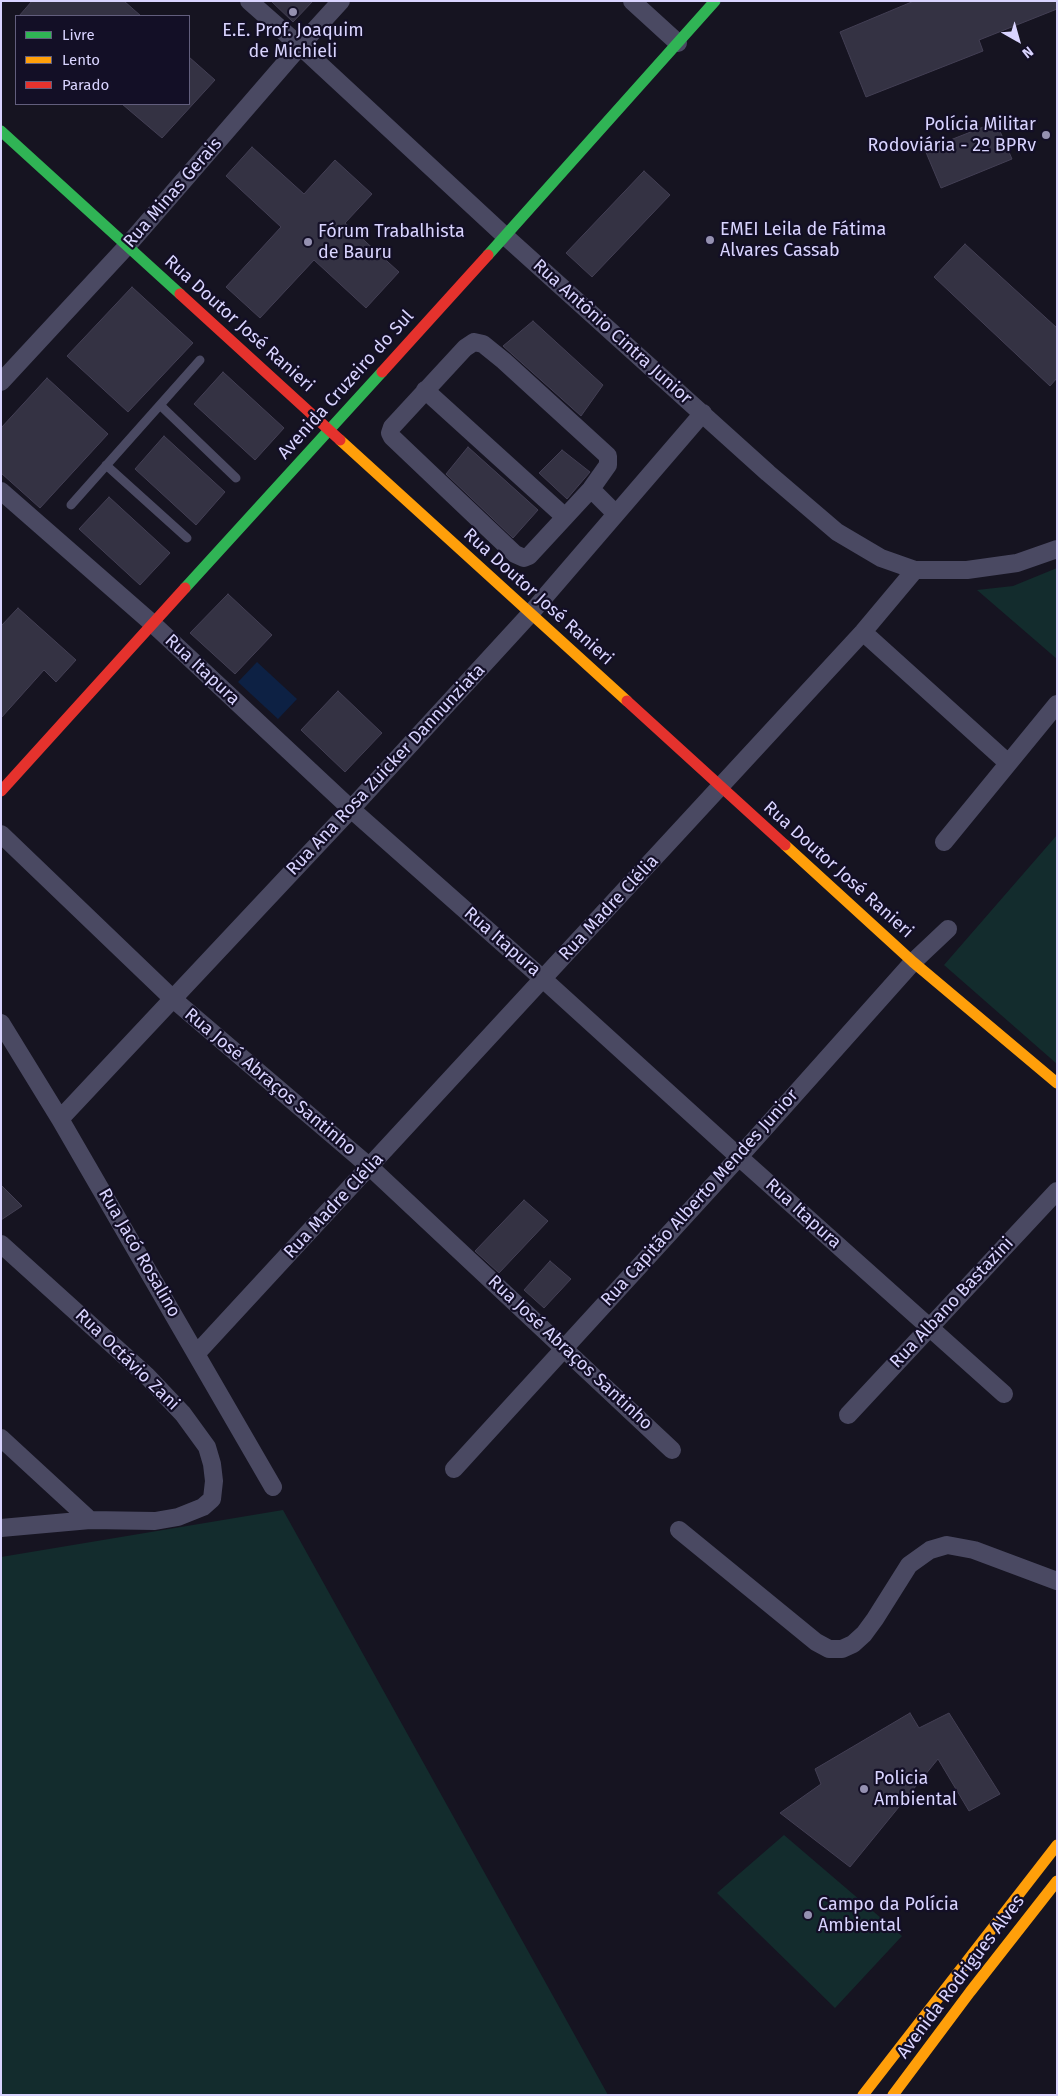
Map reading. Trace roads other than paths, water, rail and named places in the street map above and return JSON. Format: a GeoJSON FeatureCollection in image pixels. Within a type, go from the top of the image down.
{"type":"FeatureCollection","features":[{"type":"Feature","properties":{"kind":"street","name":"Rua Antônio Cintra Junior"},"geometry":{"type":"LineString","coordinates":[[249,1],[505,236],[704,413],[768,473],[837,532],[881,558],[915,570],[967,570],[1017,563],[1057,549]]}},
{"type":"Feature","properties":{"kind":"street","name":"Rua Minas Gerais"},"geometry":{"type":"LineString","coordinates":[[1,382],[127,246],[341,1]]}},
{"type":"Feature","properties":{"kind":"street"},"geometry":{"type":"LineString","coordinates":[[632,1],[678,43]]}},
{"type":"Feature","properties":{"kind":"street","name":"Avenida Cruzeiro do Sul"},"geometry":{"type":"LineString","coordinates":[[1,791],[505,236],[715,1]]}},
{"type":"Feature","properties":{"kind":"street","name":"Rua Doutor José Ranieri"},"geometry":{"type":"LineString","coordinates":[[1,131],[913,962],[1057,1083]]}},
{"type":"Feature","properties":{"kind":"street"},"geometry":{"type":"LineString","coordinates":[[474,342],[483,344],[608,456],[608,465],[591,490],[530,556],[524,558],[515,554],[392,437],[390,433],[392,427],[425,390],[465,348],[474,342]]}},
{"type":"Feature","properties":{"kind":"street"},"geometry":{"type":"LineString","coordinates":[[425,390],[565,517]]}},
{"type":"Feature","properties":{"kind":"street","name":"Rua Ana Rosa Zuicker Dannunziata"},"geometry":{"type":"LineString","coordinates":[[60,1118],[351,809],[530,614],[704,413]]}},
{"type":"Feature","properties":{"kind":"street"},"geometry":{"type":"LineString","coordinates":[[591,490],[616,514]]}},
{"type":"Feature","properties":{"kind":"street","name":"Rua Itapura"},"geometry":{"type":"LineString","coordinates":[[1,491],[153,624],[351,809],[543,978],[739,1157],[1004,1394]]}},
{"type":"Feature","properties":{"kind":"street","name":"Rua Madre Clélia"},"geometry":{"type":"LineString","coordinates":[[197,1353],[721,787],[863,632],[915,570]]}},
{"type":"Feature","properties":{"kind":"street"},"geometry":{"type":"LineString","coordinates":[[863,632],[1008,763]]}},
{"type":"Feature","properties":{"kind":"street"},"geometry":{"type":"LineString","coordinates":[[944,842],[1057,704]]}},
{"type":"Feature","properties":{"kind":"street","name":"Rua José Abraços Santinho"},"geometry":{"type":"LineString","coordinates":[[1,834],[173,999],[370,1167],[565,1347],[672,1450]]}},
{"type":"Feature","properties":{"kind":"street","name":"Rua Capitão Alberto Mendes Junior"},"geometry":{"type":"LineString","coordinates":[[454,1469],[739,1157],[913,962],[948,929]]}},
{"type":"Feature","properties":{"kind":"street","name":"Rua Jacó Rosalino"},"geometry":{"type":"LineString","coordinates":[[1,1022],[60,1118],[273,1487]]}},
{"type":"Feature","properties":{"kind":"street","name":"Rua Albano Bastazini"},"geometry":{"type":"LineString","coordinates":[[848,1415],[1057,1191]]}},
{"type":"Feature","properties":{"kind":"street","name":"Rua Octávio Zani"},"geometry":{"type":"LineString","coordinates":[[1,1244],[146,1376],[183,1414],[207,1448],[212,1464],[214,1481],[212,1499],[203,1507],[178,1517],[155,1521],[90,1520]]}},
{"type":"Feature","properties":{"kind":"street"},"geometry":{"type":"LineString","coordinates":[[1,1438],[90,1520]]}},
{"type":"Feature","properties":{"kind":"street"},"geometry":{"type":"LineString","coordinates":[[1,1528],[90,1520]]}},
{"type":"Feature","properties":{"kind":"street"},"geometry":{"type":"LineString","coordinates":[[679,1530],[816,1642],[828,1649],[842,1649],[853,1644],[864,1634],[909,1565],[930,1550],[947,1545],[974,1550],[1057,1581]]}},
{"type":"Feature","properties":{"kind":"street","name":"Avenida Rodrigues Alves"},"geometry":{"type":"LineString","coordinates":[[864,2095],[1057,1845]]}},
{"type":"Feature","properties":{"kind":"street","name":"Avenida Rodrigues Alves"},"geometry":{"type":"LineString","coordinates":[[893,2095],[970,1992],[1057,1881]]}},
{"type":"Feature","properties":{"kind":"lane"},"geometry":{"type":"LineString","coordinates":[[71,505],[200,360]]}},
{"type":"Feature","properties":{"kind":"lane"},"geometry":{"type":"LineString","coordinates":[[160,405],[236,478]]}},
{"type":"Feature","properties":{"kind":"lane"},"geometry":{"type":"LineString","coordinates":[[106,465],[187,538]]}},
{"type":"Feature","properties":{"kind":"water"},"geometry":{"type":"Polygon","coordinates":[[[257,662],[297,699],[278,719],[238,682],[257,662]]]}},
{"type":"Feature","properties":{"kind":"place","name":"E.E. Prof. Joaquim de Michieli"},"geometry":{"type":"Point","coordinates":[293,12]}},
{"type":"Feature","properties":{"kind":"place","name":"Polícia Militar Rodoviária - 2º BPRv"},"geometry":{"type":"Point","coordinates":[1046,135]}},
{"type":"Feature","properties":{"kind":"place","name":"EMEI Leila de Fátima Alvares Cassab"},"geometry":{"type":"Point","coordinates":[710,240]}},
{"type":"Feature","properties":{"kind":"place","name":"Fórum Trabalhista de Bauru"},"geometry":{"type":"Point","coordinates":[308,242]}},
{"type":"Feature","properties":{"kind":"place","name":"Policia Ambiental"},"geometry":{"type":"Point","coordinates":[864,1789]}},
{"type":"Feature","properties":{"kind":"place","name":"Campo da Polícia Ambiental"},"geometry":{"type":"Point","coordinates":[808,1915]}}]}
